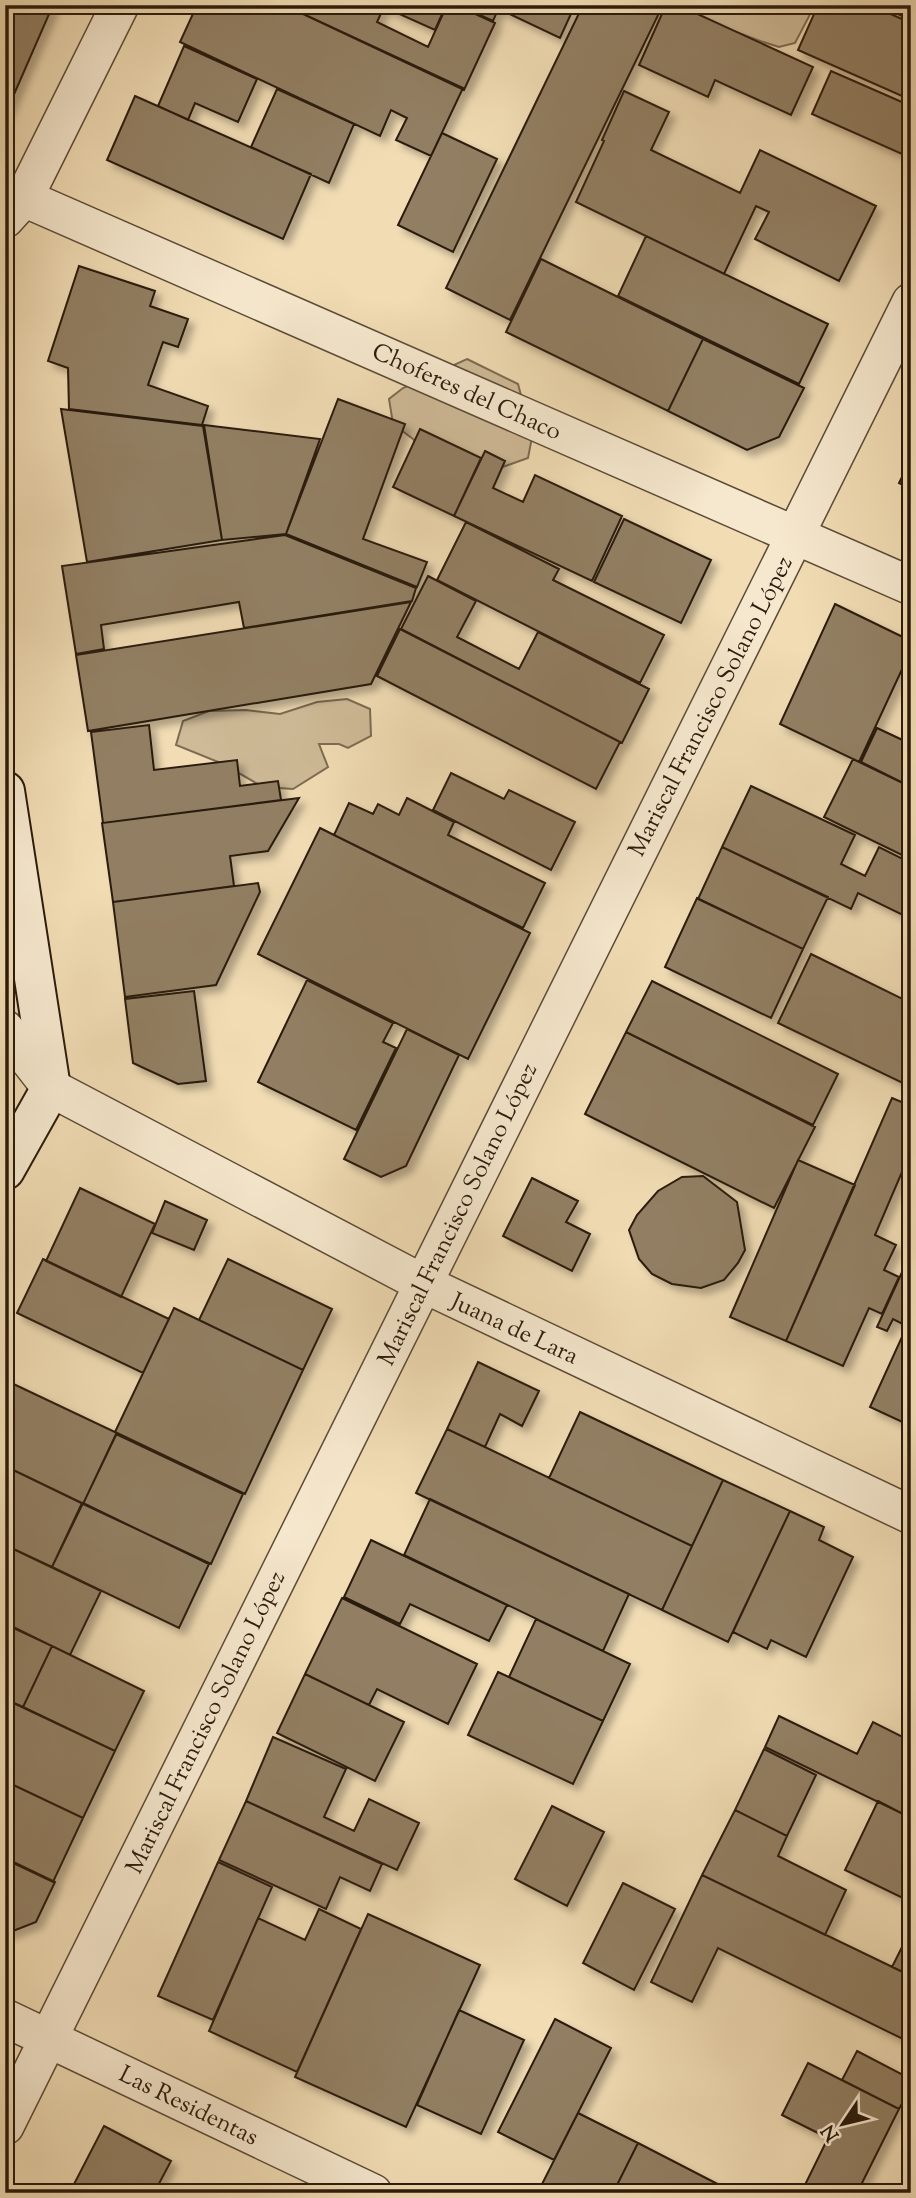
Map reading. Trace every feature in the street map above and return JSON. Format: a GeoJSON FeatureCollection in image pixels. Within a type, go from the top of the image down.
{"type":"FeatureCollection","features":[{"type":"Feature","properties":{"kind":"main road"},"geometry":{"type":"LineString","coordinates":[[5,791],[51,1088],[5,1170]]}},
{"type":"Feature","properties":{"kind":"street"},"geometry":{"type":"LineString","coordinates":[[14,208],[120,5]]}},
{"type":"Feature","properties":{"kind":"street","name":"Choferes del Chaco"},"geometry":{"type":"LineString","coordinates":[[14,208],[796,535],[911,586]]}},
{"type":"Feature","properties":{"kind":"street","name":"Mariscal Francisco Solano López"},"geometry":{"type":"LineString","coordinates":[[5,2126],[911,302]]}},
{"type":"Feature","properties":{"kind":"street"},"geometry":{"type":"LineString","coordinates":[[5,1029],[51,1088]]}},
{"type":"Feature","properties":{"kind":"street","name":"Juana de Lara"},"geometry":{"type":"LineString","coordinates":[[51,1088],[422,1283],[911,1516]]}},
{"type":"Feature","properties":{"kind":"street","name":"Las Residentas"},"geometry":{"type":"LineString","coordinates":[[5,2018],[373,2193]]}},
{"type":"Feature","properties":{"kind":"shaded area"},"geometry":{"type":"Polygon","coordinates":[[[683,5],[815,5],[795,43],[779,47],[712,23],[683,5]]]}},
{"type":"Feature","properties":{"kind":"shaded area"},"geometry":{"type":"Polygon","coordinates":[[[467,359],[518,384],[532,437],[528,458],[463,481],[440,470],[413,439],[393,424],[389,399],[403,388],[467,359]]]}},
{"type":"Feature","properties":{"kind":"shaded area"},"geometry":{"type":"Polygon","coordinates":[[[347,699],[370,709],[371,736],[348,748],[339,744],[319,744],[328,767],[293,789],[263,787],[223,764],[176,745],[183,721],[209,711],[246,710],[280,714],[317,702],[347,699]]]}},
{"type":"Feature","properties":{"kind":"building"},"geometry":{"type":"Polygon","coordinates":[[[5,5],[53,5],[5,115],[5,5]]]}},
{"type":"Feature","properties":{"kind":"building"},"geometry":{"type":"Polygon","coordinates":[[[197,5],[284,5],[463,88],[431,156],[396,140],[407,118],[391,110],[380,136],[180,42],[197,5]]]}},
{"type":"Feature","properties":{"kind":"building"},"geometry":{"type":"Polygon","coordinates":[[[284,5],[446,5],[435,30],[384,7],[377,22],[428,47],[447,5],[456,5],[495,23],[464,90],[284,5]]]}},
{"type":"Feature","properties":{"kind":"building"},"geometry":{"type":"Polygon","coordinates":[[[458,5],[500,5],[493,21],[458,5]]]}},
{"type":"Feature","properties":{"kind":"building"},"geometry":{"type":"Polygon","coordinates":[[[501,5],[575,5],[560,38],[499,9],[501,5]]]}},
{"type":"Feature","properties":{"kind":"building"},"geometry":{"type":"Polygon","coordinates":[[[583,5],[663,5],[510,320],[446,288],[583,5]]]}},
{"type":"Feature","properties":{"kind":"building"},"geometry":{"type":"Polygon","coordinates":[[[666,5],[678,5],[813,67],[791,115],[715,80],[708,97],[639,65],[666,5]]]}},
{"type":"Feature","properties":{"kind":"building"},"geometry":{"type":"Polygon","coordinates":[[[818,5],[870,5],[911,23],[911,100],[798,50],[818,5]]]}},
{"type":"Feature","properties":{"kind":"building"},"geometry":{"type":"Polygon","coordinates":[[[878,5],[911,5],[911,20],[878,5]]]}},
{"type":"Feature","properties":{"kind":"building"},"geometry":{"type":"Polygon","coordinates":[[[184,46],[257,79],[238,122],[195,103],[188,120],[158,106],[184,46]]]}},
{"type":"Feature","properties":{"kind":"building"},"geometry":{"type":"Polygon","coordinates":[[[831,71],[911,106],[911,135],[902,154],[812,114],[831,71]]]}},
{"type":"Feature","properties":{"kind":"building"},"geometry":{"type":"Polygon","coordinates":[[[277,89],[354,124],[329,183],[251,147],[277,89]]]}},
{"type":"Feature","properties":{"kind":"building"},"geometry":{"type":"Polygon","coordinates":[[[624,91],[669,112],[651,150],[740,193],[760,150],[876,206],[839,281],[755,239],[769,212],[756,206],[724,274],[576,202],[624,91]]]}},
{"type":"Feature","properties":{"kind":"building"},"geometry":{"type":"Polygon","coordinates":[[[135,96],[311,174],[283,239],[107,160],[135,96]]]}},
{"type":"Feature","properties":{"kind":"building"},"geometry":{"type":"Polygon","coordinates":[[[442,133],[497,159],[453,252],[398,225],[442,133]]]}},
{"type":"Feature","properties":{"kind":"building"},"geometry":{"type":"Polygon","coordinates":[[[646,236],[828,324],[799,384],[618,296],[646,236]]]}},
{"type":"Feature","properties":{"kind":"building"},"geometry":{"type":"Polygon","coordinates":[[[541,259],[703,339],[668,411],[506,332],[541,259]]]}},
{"type":"Feature","properties":{"kind":"building"},"geometry":{"type":"Polygon","coordinates":[[[79,266],[155,291],[150,306],[188,319],[178,347],[163,342],[148,385],[208,406],[202,425],[69,409],[68,368],[48,361],[79,266]]]}},
{"type":"Feature","properties":{"kind":"building"},"geometry":{"type":"Polygon","coordinates":[[[703,339],[804,388],[779,437],[747,450],[668,411],[703,339]]]}},
{"type":"Feature","properties":{"kind":"building"},"geometry":{"type":"Polygon","coordinates":[[[338,399],[405,424],[363,539],[427,562],[417,587],[286,534],[338,399]]]}},
{"type":"Feature","properties":{"kind":"building"},"geometry":{"type":"Polygon","coordinates":[[[61,409],[203,426],[222,540],[87,562],[61,409]]]}},
{"type":"Feature","properties":{"kind":"building"},"geometry":{"type":"Polygon","coordinates":[[[204,425],[320,439],[286,534],[222,540],[204,425]]]}},
{"type":"Feature","properties":{"kind":"building"},"geometry":{"type":"Polygon","coordinates":[[[420,429],[481,458],[454,516],[393,487],[420,429]]]}},
{"type":"Feature","properties":{"kind":"building"},"geometry":{"type":"Polygon","coordinates":[[[485,451],[505,461],[493,488],[523,502],[535,475],[622,516],[592,581],[454,516],[485,451]]]}},
{"type":"Feature","properties":{"kind":"building"},"geometry":{"type":"Polygon","coordinates":[[[911,459],[911,489],[899,483],[911,459]]]}},
{"type":"Feature","properties":{"kind":"building"},"geometry":{"type":"Polygon","coordinates":[[[624,519],[711,560],[681,623],[594,582],[624,519]]]}},
{"type":"Feature","properties":{"kind":"building"},"geometry":{"type":"Polygon","coordinates":[[[466,522],[559,569],[553,580],[664,635],[640,683],[437,580],[466,522]]]}},
{"type":"Feature","properties":{"kind":"building"},"geometry":{"type":"Polygon","coordinates":[[[285,535],[416,588],[412,601],[244,628],[239,602],[101,625],[104,649],[76,654],[62,566],[285,535]]]}},
{"type":"Feature","properties":{"kind":"building"},"geometry":{"type":"Polygon","coordinates":[[[428,576],[476,601],[457,637],[519,669],[538,632],[649,689],[622,743],[401,629],[428,576]]]}},
{"type":"Feature","properties":{"kind":"building"},"geometry":{"type":"Polygon","coordinates":[[[411,602],[371,684],[88,731],[76,655],[411,602]]]}},
{"type":"Feature","properties":{"kind":"building"},"geometry":{"type":"Polygon","coordinates":[[[835,604],[911,641],[911,650],[859,762],[780,724],[835,604]]]}},
{"type":"Feature","properties":{"kind":"building"},"geometry":{"type":"Polygon","coordinates":[[[400,629],[620,742],[596,789],[377,676],[400,629]]]}},
{"type":"Feature","properties":{"kind":"building"},"geometry":{"type":"Polygon","coordinates":[[[149,725],[154,770],[237,760],[240,786],[278,781],[281,800],[103,823],[91,732],[149,725]]]}},
{"type":"Feature","properties":{"kind":"building"},"geometry":{"type":"Polygon","coordinates":[[[877,728],[911,744],[911,787],[861,762],[877,728]]]}},
{"type":"Feature","properties":{"kind":"building"},"geometry":{"type":"Polygon","coordinates":[[[853,759],[911,787],[911,846],[906,857],[824,817],[853,759]]]}},
{"type":"Feature","properties":{"kind":"building"},"geometry":{"type":"Polygon","coordinates":[[[451,773],[504,799],[509,790],[575,822],[551,870],[433,810],[451,773]]]}},
{"type":"Feature","properties":{"kind":"building"},"geometry":{"type":"Polygon","coordinates":[[[751,786],[855,835],[841,864],[865,876],[879,847],[911,863],[911,919],[858,893],[851,909],[722,847],[751,786]]]}},
{"type":"Feature","properties":{"kind":"building"},"geometry":{"type":"Polygon","coordinates":[[[299,798],[268,851],[230,856],[234,886],[113,902],[102,823],[299,798]]]}},
{"type":"Feature","properties":{"kind":"building"},"geometry":{"type":"Polygon","coordinates":[[[407,798],[454,822],[448,835],[545,883],[523,928],[334,835],[349,803],[373,814],[378,804],[399,815],[407,798]]]}},
{"type":"Feature","properties":{"kind":"building"},"geometry":{"type":"Polygon","coordinates":[[[320,828],[530,933],[468,1059],[258,954],[320,828]]]}},
{"type":"Feature","properties":{"kind":"building"},"geometry":{"type":"Polygon","coordinates":[[[722,847],[828,897],[803,949],[698,899],[722,847]]]}},
{"type":"Feature","properties":{"kind":"building"},"geometry":{"type":"Polygon","coordinates":[[[258,883],[260,892],[216,985],[125,997],[113,902],[258,883]]]}},
{"type":"Feature","properties":{"kind":"building"},"geometry":{"type":"Polygon","coordinates":[[[697,898],[803,949],[771,1018],[665,967],[697,898]]]}},
{"type":"Feature","properties":{"kind":"building"},"geometry":{"type":"Polygon","coordinates":[[[811,954],[911,1003],[911,1087],[778,1023],[811,954]]]}},
{"type":"Feature","properties":{"kind":"building"},"geometry":{"type":"Polygon","coordinates":[[[307,980],[393,1023],[383,1042],[396,1048],[356,1130],[258,1082],[307,980]]]}},
{"type":"Feature","properties":{"kind":"building"},"geometry":{"type":"Polygon","coordinates":[[[652,981],[838,1074],[813,1125],[626,1032],[652,981]]]}},
{"type":"Feature","properties":{"kind":"building"},"geometry":{"type":"Polygon","coordinates":[[[194,991],[206,1081],[178,1084],[133,1063],[125,999],[194,991]]]}},
{"type":"Feature","properties":{"kind":"building"},"geometry":{"type":"Polygon","coordinates":[[[407,1029],[459,1055],[406,1166],[381,1177],[344,1159],[407,1029]]]}},
{"type":"Feature","properties":{"kind":"building"},"geometry":{"type":"Polygon","coordinates":[[[626,1032],[815,1127],[774,1208],[585,1114],[626,1032]]]}},
{"type":"Feature","properties":{"kind":"building"},"geometry":{"type":"Polygon","coordinates":[[[892,1098],[911,1106],[911,1151],[875,1235],[896,1245],[884,1270],[899,1277],[882,1314],[869,1308],[843,1366],[786,1341],[892,1098]]]}},
{"type":"Feature","properties":{"kind":"building"},"geometry":{"type":"Polygon","coordinates":[[[798,1160],[855,1185],[786,1341],[730,1317],[798,1160]]]}},
{"type":"Feature","properties":{"kind":"building"},"geometry":{"type":"Polygon","coordinates":[[[703,1176],[737,1202],[745,1250],[724,1280],[701,1288],[672,1284],[652,1274],[639,1259],[629,1230],[637,1215],[658,1191],[682,1177],[703,1176]]]}},
{"type":"Feature","properties":{"kind":"building"},"geometry":{"type":"Polygon","coordinates":[[[532,1178],[578,1201],[566,1222],[590,1234],[572,1271],[503,1236],[532,1178]]]}},
{"type":"Feature","properties":{"kind":"building"},"geometry":{"type":"Polygon","coordinates":[[[80,1188],[155,1224],[121,1297],[46,1261],[80,1188]]]}},
{"type":"Feature","properties":{"kind":"building"},"geometry":{"type":"Polygon","coordinates":[[[165,1201],[207,1220],[194,1250],[152,1233],[165,1201]]]}},
{"type":"Feature","properties":{"kind":"building"},"geometry":{"type":"Polygon","coordinates":[[[43,1259],[169,1319],[143,1373],[17,1313],[43,1259]]]}},
{"type":"Feature","properties":{"kind":"building"},"geometry":{"type":"Polygon","coordinates":[[[228,1259],[332,1309],[303,1370],[199,1320],[228,1259]]]}},
{"type":"Feature","properties":{"kind":"building"},"geometry":{"type":"Polygon","coordinates":[[[908,1259],[911,1260],[911,1426],[870,1407],[907,1326],[893,1319],[887,1331],[877,1327],[908,1259]]]}},
{"type":"Feature","properties":{"kind":"building"},"geometry":{"type":"Polygon","coordinates":[[[174,1308],[303,1370],[245,1494],[115,1432],[174,1308]]]}},
{"type":"Feature","properties":{"kind":"building"},"geometry":{"type":"Polygon","coordinates":[[[478,1362],[539,1391],[522,1426],[500,1414],[485,1447],[447,1429],[478,1362]]]}},
{"type":"Feature","properties":{"kind":"building"},"geometry":{"type":"Polygon","coordinates":[[[5,1380],[117,1433],[83,1504],[5,1466],[5,1380]]]}},
{"type":"Feature","properties":{"kind":"building"},"geometry":{"type":"Polygon","coordinates":[[[580,1412],[723,1480],[692,1546],[549,1478],[580,1412]]]}},
{"type":"Feature","properties":{"kind":"building"},"geometry":{"type":"Polygon","coordinates":[[[447,1429],[692,1546],[662,1610],[416,1493],[447,1429]]]}},
{"type":"Feature","properties":{"kind":"building"},"geometry":{"type":"Polygon","coordinates":[[[116,1434],[243,1494],[211,1564],[83,1504],[116,1434]]]}},
{"type":"Feature","properties":{"kind":"building"},"geometry":{"type":"Polygon","coordinates":[[[5,1466],[82,1503],[52,1567],[5,1545],[5,1466]]]}},
{"type":"Feature","properties":{"kind":"building"},"geometry":{"type":"Polygon","coordinates":[[[723,1480],[790,1511],[728,1642],[662,1610],[723,1480]]]}},
{"type":"Feature","properties":{"kind":"building"},"geometry":{"type":"Polygon","coordinates":[[[430,1499],[629,1594],[603,1651],[404,1555],[430,1499]]]}},
{"type":"Feature","properties":{"kind":"building"},"geometry":{"type":"Polygon","coordinates":[[[83,1503],[209,1564],[179,1628],[52,1567],[83,1503]]]}},
{"type":"Feature","properties":{"kind":"building"},"geometry":{"type":"Polygon","coordinates":[[[790,1511],[824,1527],[819,1540],[853,1557],[806,1657],[771,1640],[767,1649],[733,1632],[790,1511]]]}},
{"type":"Feature","properties":{"kind":"building"},"geometry":{"type":"Polygon","coordinates":[[[371,1540],[507,1605],[489,1641],[410,1604],[400,1624],[344,1597],[371,1540]]]}},
{"type":"Feature","properties":{"kind":"building"},"geometry":{"type":"Polygon","coordinates":[[[5,1545],[101,1591],[70,1655],[5,1623],[5,1545]]]}},
{"type":"Feature","properties":{"kind":"building"},"geometry":{"type":"Polygon","coordinates":[[[342,1598],[477,1664],[448,1724],[377,1689],[369,1705],[305,1674],[342,1598]]]}},
{"type":"Feature","properties":{"kind":"building"},"geometry":{"type":"Polygon","coordinates":[[[536,1619],[630,1664],[603,1721],[509,1677],[536,1619]]]}},
{"type":"Feature","properties":{"kind":"building"},"geometry":{"type":"Polygon","coordinates":[[[5,1624],[52,1646],[23,1707],[5,1699],[5,1624]]]}},
{"type":"Feature","properties":{"kind":"building"},"geometry":{"type":"Polygon","coordinates":[[[52,1646],[144,1691],[115,1751],[23,1707],[52,1646]]]}},
{"type":"Feature","properties":{"kind":"building"},"geometry":{"type":"Polygon","coordinates":[[[498,1672],[603,1721],[573,1784],[468,1735],[498,1672]]]}},
{"type":"Feature","properties":{"kind":"building"},"geometry":{"type":"Polygon","coordinates":[[[305,1674],[404,1722],[375,1781],[277,1733],[305,1674]]]}},
{"type":"Feature","properties":{"kind":"building"},"geometry":{"type":"Polygon","coordinates":[[[5,1699],[115,1751],[83,1818],[5,1781],[5,1699]]]}},
{"type":"Feature","properties":{"kind":"building"},"geometry":{"type":"Polygon","coordinates":[[[779,1716],[857,1754],[873,1722],[911,1741],[911,1818],[765,1747],[779,1716]]]}},
{"type":"Feature","properties":{"kind":"building"},"geometry":{"type":"Polygon","coordinates":[[[273,1737],[346,1769],[324,1817],[354,1831],[369,1799],[419,1823],[397,1870],[246,1801],[273,1737]]]}},
{"type":"Feature","properties":{"kind":"building"},"geometry":{"type":"Polygon","coordinates":[[[764,1749],[816,1775],[787,1836],[735,1810],[764,1749]]]}},
{"type":"Feature","properties":{"kind":"building"},"geometry":{"type":"Polygon","coordinates":[[[5,1781],[83,1818],[53,1882],[5,1859],[5,1781]]]}},
{"type":"Feature","properties":{"kind":"building"},"geometry":{"type":"Polygon","coordinates":[[[246,1801],[382,1864],[370,1891],[340,1877],[326,1909],[219,1860],[246,1801]]]}},
{"type":"Feature","properties":{"kind":"building"},"geometry":{"type":"Polygon","coordinates":[[[878,1801],[911,1818],[911,1902],[845,1870],[878,1801]]]}},
{"type":"Feature","properties":{"kind":"building"},"geometry":{"type":"Polygon","coordinates":[[[552,1806],[604,1832],[567,1906],[515,1879],[552,1806]]]}},
{"type":"Feature","properties":{"kind":"building"},"geometry":{"type":"Polygon","coordinates":[[[735,1810],[787,1836],[778,1856],[846,1890],[825,1935],[702,1875],[735,1810]]]}},
{"type":"Feature","properties":{"kind":"building"},"geometry":{"type":"Polygon","coordinates":[[[5,1858],[55,1882],[36,1922],[8,1933],[5,1932],[5,1858]]]}},
{"type":"Feature","properties":{"kind":"building"},"geometry":{"type":"Polygon","coordinates":[[[218,1862],[272,1887],[213,2020],[158,1996],[218,1862]]]}},
{"type":"Feature","properties":{"kind":"building"},"geometry":{"type":"Polygon","coordinates":[[[702,1875],[911,1976],[911,2043],[718,1948],[692,2002],[651,1982],[702,1875]]]}},
{"type":"Feature","properties":{"kind":"building"},"geometry":{"type":"Polygon","coordinates":[[[623,1883],[675,1909],[634,1990],[583,1963],[623,1883]]]}},
{"type":"Feature","properties":{"kind":"building"},"geometry":{"type":"Polygon","coordinates":[[[319,1909],[361,1929],[297,2072],[209,2031],[258,1918],[305,1940],[319,1909]]]}},
{"type":"Feature","properties":{"kind":"building"},"geometry":{"type":"Polygon","coordinates":[[[368,1914],[480,1965],[406,2127],[295,2077],[368,1914]]]}},
{"type":"Feature","properties":{"kind":"building"},"geometry":{"type":"Polygon","coordinates":[[[911,1929],[911,1976],[892,1967],[911,1929]]]}},
{"type":"Feature","properties":{"kind":"building"},"geometry":{"type":"Polygon","coordinates":[[[459,2010],[524,2040],[481,2134],[417,2105],[459,2010]]]}},
{"type":"Feature","properties":{"kind":"building"},"geometry":{"type":"Polygon","coordinates":[[[555,2019],[611,2048],[554,2160],[498,2132],[555,2019]]]}},
{"type":"Feature","properties":{"kind":"building"},"geometry":{"type":"Polygon","coordinates":[[[857,2051],[911,2079],[911,2087],[899,2109],[842,2080],[857,2051]]]}},
{"type":"Feature","properties":{"kind":"building"},"geometry":{"type":"Polygon","coordinates":[[[808,2063],[899,2109],[857,2193],[801,2193],[828,2138],[782,2115],[808,2063]]]}},
{"type":"Feature","properties":{"kind":"building"},"geometry":{"type":"Polygon","coordinates":[[[578,2113],[638,2143],[613,2193],[545,2193],[539,2190],[578,2113]]]}},
{"type":"Feature","properties":{"kind":"building"},"geometry":{"type":"Polygon","coordinates":[[[104,2126],[171,2161],[154,2193],[75,2193],[71,2190],[104,2126]]]}},
{"type":"Feature","properties":{"kind":"building"},"geometry":{"type":"Polygon","coordinates":[[[638,2143],[735,2193],[613,2193],[638,2143]]]}}]}
